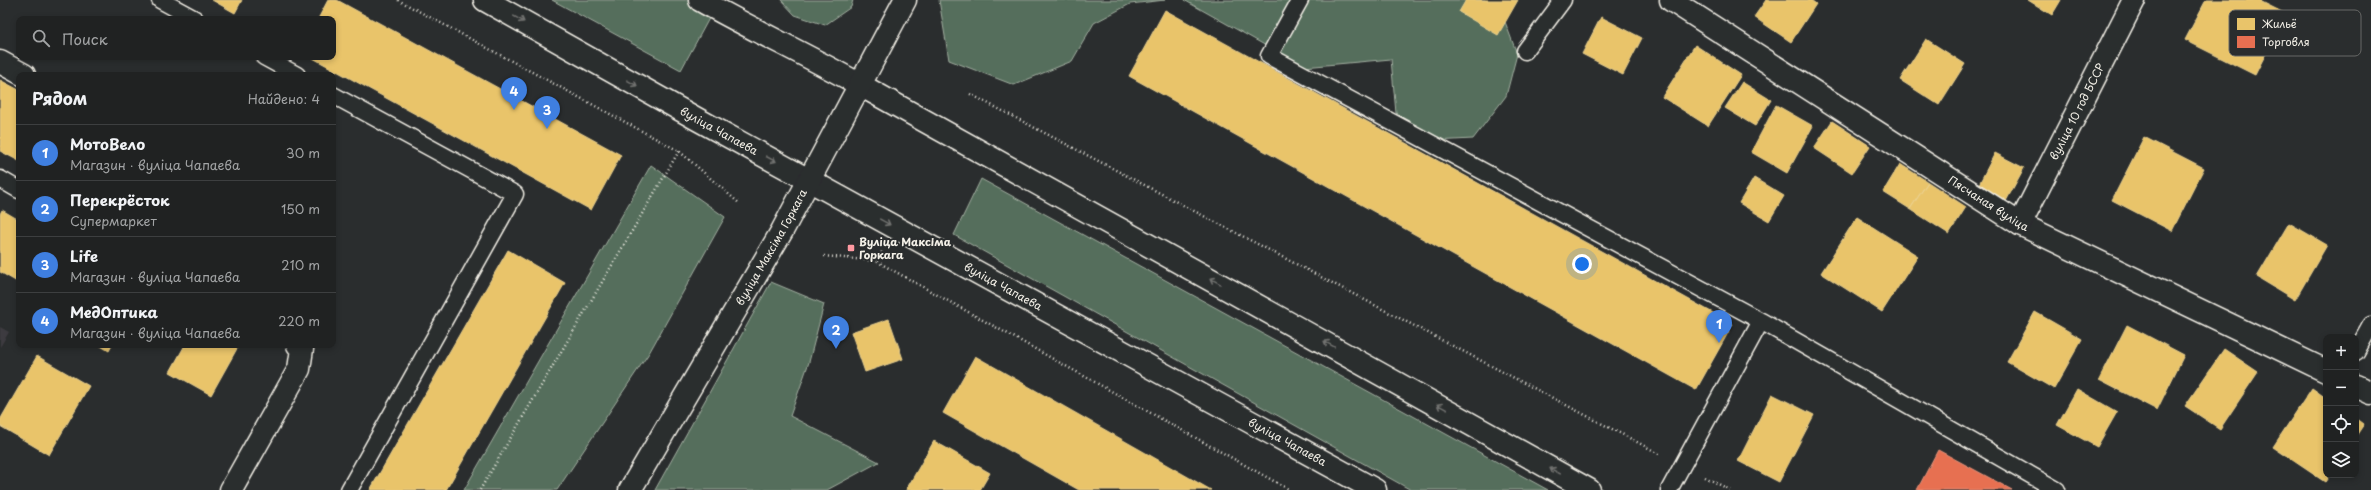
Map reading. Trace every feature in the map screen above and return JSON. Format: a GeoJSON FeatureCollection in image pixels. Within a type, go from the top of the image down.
{"type":"FeatureCollection","features":[{"type":"Feature","properties":{"kind":"main road","name":"вуліца Чапаева"},"geometry":{"type":"LineString","coordinates":[[485,0],[697,119],[1375,490]]}},
{"type":"Feature","properties":{"kind":"main road"},"geometry":{"type":"LineString","coordinates":[[700,0],[861,85],[947,135],[1298,326],[1589,490]]}},
{"type":"Feature","properties":{"kind":"main road","name":"вуліца Максіма Горкага"},"geometry":{"type":"LineString","coordinates":[[630,490],[782,231],[905,0]]}},
{"type":"Feature","properties":{"kind":"main road","name":"Пясчаная вуліца"},"geometry":{"type":"LineString","coordinates":[[1671,0],[2020,224],[2324,370]]}},
{"type":"Feature","properties":{"kind":"main road","name":"вуліца 10 год БССР"},"geometry":{"type":"LineString","coordinates":[[2020,224],[2134,0]]}},
{"type":"Feature","properties":{"kind":"main road"},"geometry":{"type":"LineString","coordinates":[[0,62],[18,72]]}},
{"type":"Feature","properties":{"kind":"main road"},"geometry":{"type":"LineString","coordinates":[[231,490],[299,369],[301,348]]}},
{"type":"Feature","properties":{"kind":"main road"},"geometry":{"type":"LineString","coordinates":[[2359,387],[2371,393]]}},
{"type":"Feature","properties":{"kind":"lane"},"geometry":{"type":"LineString","coordinates":[[160,0],[189,16]]}},
{"type":"Feature","properties":{"kind":"lane"},"geometry":{"type":"LineString","coordinates":[[1300,0],[1269,56],[1761,321],[2057,490]]}},
{"type":"Feature","properties":{"kind":"lane"},"geometry":{"type":"LineString","coordinates":[[1525,51],[1563,0]]}},
{"type":"Feature","properties":{"kind":"lane"},"geometry":{"type":"LineString","coordinates":[[270,60],[292,72]]}},
{"type":"Feature","properties":{"kind":"lane"},"geometry":{"type":"LineString","coordinates":[[336,97],[515,194],[349,490]]}},
{"type":"Feature","properties":{"kind":"lane"},"geometry":{"type":"LineString","coordinates":[[0,179],[16,188]]}},
{"type":"Feature","properties":{"kind":"lane"},"geometry":{"type":"LineString","coordinates":[[1669,490],[1761,321]]}},
{"type":"Feature","properties":{"kind":"lane"},"geometry":{"type":"LineString","coordinates":[[2359,347],[2371,326]]}},
{"type":"Feature","properties":{"kind":"path"},"geometry":{"type":"LineString","coordinates":[[398,0],[679,150],[740,204]]}},
{"type":"Feature","properties":{"kind":"path"},"geometry":{"type":"LineString","coordinates":[[970,94],[1730,490]]}},
{"type":"Feature","properties":{"kind":"path"},"geometry":{"type":"LineString","coordinates":[[480,490],[679,150]]}},
{"type":"Feature","properties":{"kind":"path"},"geometry":{"type":"LineString","coordinates":[[876,261],[883,250]]}},
{"type":"Feature","properties":{"kind":"path"},"geometry":{"type":"LineString","coordinates":[[824,256],[876,261],[1290,490]]}},
{"type":"Feature","properties":{"kind":"shaded area"},"geometry":{"type":"Polygon","coordinates":[[[0,327],[9,332],[0,347],[0,327]]]}},
{"type":"Feature","properties":{"kind":"green space"},"geometry":{"type":"Polygon","coordinates":[[[552,0],[693,0],[713,11],[681,70],[552,0]]]}},
{"type":"Feature","properties":{"kind":"green space"},"geometry":{"type":"Polygon","coordinates":[[[781,0],[853,0],[851,7],[825,25],[795,15],[781,0]]]}},
{"type":"Feature","properties":{"kind":"green space"},"geometry":{"type":"Polygon","coordinates":[[[939,0],[1165,0],[1130,4],[1094,23],[1072,61],[1014,85],[949,60],[939,0]]]}},
{"type":"Feature","properties":{"kind":"green space"},"geometry":{"type":"Polygon","coordinates":[[[1184,0],[1485,0],[1501,11],[1517,54],[1506,96],[1473,139],[1434,141],[1396,113],[1391,59],[1304,67],[1184,0]]]}},
{"type":"Feature","properties":{"kind":"green space"},"geometry":{"type":"Polygon","coordinates":[[[651,165],[725,217],[649,353],[557,490],[464,490],[651,165]]]}},
{"type":"Feature","properties":{"kind":"green space"},"geometry":{"type":"Polygon","coordinates":[[[981,179],[1548,490],[1411,490],[954,235],[981,179]]]}},
{"type":"Feature","properties":{"kind":"green space"},"geometry":{"type":"Polygon","coordinates":[[[771,282],[824,304],[809,362],[790,416],[879,462],[827,490],[655,490],[771,282]]]}},
{"type":"Feature","properties":{"kind":"building: Жильё"},"geometry":{"type":"Polygon","coordinates":[[[212,0],[242,0],[235,13],[212,0]]]}},
{"type":"Feature","properties":{"kind":"building: Жильё"},"geometry":{"type":"Polygon","coordinates":[[[328,0],[337,0],[621,155],[591,210],[316,60],[336,60],[336,16],[320,16],[328,0]]]}},
{"type":"Feature","properties":{"kind":"building: Жильё"},"geometry":{"type":"Polygon","coordinates":[[[1466,0],[1518,0],[1498,35],[1459,12],[1466,0]]]}},
{"type":"Feature","properties":{"kind":"building: Жильё"},"geometry":{"type":"Polygon","coordinates":[[[1766,0],[1811,0],[1816,4],[1791,42],[1754,17],[1766,0]]]}},
{"type":"Feature","properties":{"kind":"building: Жильё"},"geometry":{"type":"Polygon","coordinates":[[[2028,0],[2061,0],[2052,15],[2028,0]]]}},
{"type":"Feature","properties":{"kind":"building: Жильё"},"geometry":{"type":"Polygon","coordinates":[[[2206,0],[2258,0],[2278,10],[2229,10],[2229,56],[2265,56],[2255,75],[2185,40],[2206,0]]]}},
{"type":"Feature","properties":{"kind":"building: Жильё"},"geometry":{"type":"Polygon","coordinates":[[[1165,10],[1733,324],[1696,390],[1129,76],[1165,10]]]}},
{"type":"Feature","properties":{"kind":"building: Жильё"},"geometry":{"type":"Polygon","coordinates":[[[1601,17],[1642,38],[1623,75],[1582,54],[1601,17]]]}},
{"type":"Feature","properties":{"kind":"building: Жильё"},"geometry":{"type":"Polygon","coordinates":[[[1926,39],[1965,64],[1939,105],[1900,80],[1926,39]]]}},
{"type":"Feature","properties":{"kind":"building: Жильё"},"geometry":{"type":"Polygon","coordinates":[[[1695,45],[1741,75],[1708,126],[1662,97],[1695,45]]]}},
{"type":"Feature","properties":{"kind":"building: Жильё"},"geometry":{"type":"Polygon","coordinates":[[[0,80],[16,88],[16,159],[0,151],[0,80]]]}},
{"type":"Feature","properties":{"kind":"building: Жильё"},"geometry":{"type":"Polygon","coordinates":[[[1742,82],[1771,100],[1755,126],[1725,108],[1742,82]]]}},
{"type":"Feature","properties":{"kind":"building: Жильё"},"geometry":{"type":"Polygon","coordinates":[[[1776,105],[1813,126],[1787,173],[1751,152],[1776,105]]]}},
{"type":"Feature","properties":{"kind":"building: Жильё"},"geometry":{"type":"Polygon","coordinates":[[[1832,121],[1870,146],[1852,173],[1814,148],[1832,121]]]}},
{"type":"Feature","properties":{"kind":"building: Жильё"},"geometry":{"type":"Polygon","coordinates":[[[2144,137],[2204,168],[2172,231],[2112,200],[2144,137]]]}},
{"type":"Feature","properties":{"kind":"building: Жильё"},"geometry":{"type":"Polygon","coordinates":[[[1995,153],[2024,168],[2005,203],[1977,188],[1995,153]]]}},
{"type":"Feature","properties":{"kind":"building: Жильё"},"geometry":{"type":"Polygon","coordinates":[[[1900,164],[1928,182],[1910,209],[1883,192],[1900,164]]]}},
{"type":"Feature","properties":{"kind":"building: Жильё"},"geometry":{"type":"Polygon","coordinates":[[[1754,178],[1784,196],[1769,221],[1739,203],[1754,178]]]}},
{"type":"Feature","properties":{"kind":"building: Жильё"},"geometry":{"type":"Polygon","coordinates":[[[1928,182],[1966,207],[1949,234],[1910,209],[1928,182]]]}},
{"type":"Feature","properties":{"kind":"building: Жильё"},"geometry":{"type":"Polygon","coordinates":[[[2,210],[16,218],[16,281],[0,272],[0,214],[2,210]]]}},
{"type":"Feature","properties":{"kind":"building: Жильё"},"geometry":{"type":"Polygon","coordinates":[[[1857,217],[1918,256],[1882,312],[1821,273],[1857,217]]]}},
{"type":"Feature","properties":{"kind":"building: Жильё"},"geometry":{"type":"Polygon","coordinates":[[[2289,223],[2327,245],[2295,300],[2257,277],[2289,223]]]}},
{"type":"Feature","properties":{"kind":"building: Жильё"},"geometry":{"type":"Polygon","coordinates":[[[508,250],[565,283],[446,490],[370,490],[508,250]]]}},
{"type":"Feature","properties":{"kind":"building: Жильё"},"geometry":{"type":"Polygon","coordinates":[[[2035,312],[2082,339],[2054,389],[2007,362],[2035,312]]]}},
{"type":"Feature","properties":{"kind":"building: Жильё"},"geometry":{"type":"Polygon","coordinates":[[[889,319],[903,359],[865,372],[851,332],[889,319]]]}},
{"type":"Feature","properties":{"kind":"building: Жильё"},"geometry":{"type":"Polygon","coordinates":[[[2127,325],[2184,355],[2157,410],[2099,380],[2127,325]]]}},
{"type":"Feature","properties":{"kind":"building: Жильё"},"geometry":{"type":"Polygon","coordinates":[[[183,348],[237,348],[211,395],[170,372],[183,348]]]}},
{"type":"Feature","properties":{"kind":"building: Жильё"},"geometry":{"type":"Polygon","coordinates":[[[2224,349],[2258,372],[2220,429],[2185,406],[2224,349]]]}},
{"type":"Feature","properties":{"kind":"building: Жильё"},"geometry":{"type":"Polygon","coordinates":[[[37,356],[89,386],[49,455],[0,426],[0,420],[37,356]]]}},
{"type":"Feature","properties":{"kind":"building: Жильё"},"geometry":{"type":"Polygon","coordinates":[[[975,356],[1211,490],[1079,490],[943,413],[975,356]]]}},
{"type":"Feature","properties":{"kind":"building: Жильё"},"geometry":{"type":"Polygon","coordinates":[[[2312,388],[2323,396],[2323,478],[2328,478],[2325,482],[2273,447],[2312,388]]]}},
{"type":"Feature","properties":{"kind":"building: Жильё"},"geometry":{"type":"Polygon","coordinates":[[[2077,389],[2117,412],[2097,447],[2057,425],[2077,389]]]}},
{"type":"Feature","properties":{"kind":"building: Жильё"},"geometry":{"type":"Polygon","coordinates":[[[1772,394],[1814,415],[1779,482],[1738,461],[1772,394]]]}},
{"type":"Feature","properties":{"kind":"building: Жильё"},"geometry":{"type":"Polygon","coordinates":[[[2359,420],[2364,424],[2359,432],[2359,420]]]}},
{"type":"Feature","properties":{"kind":"building: Жильё"},"geometry":{"type":"Polygon","coordinates":[[[934,441],[990,473],[980,490],[906,490],[934,441]]]}},
{"type":"Feature","properties":{"kind":"building: Торговля"},"geometry":{"type":"Polygon","coordinates":[[[1938,450],[2012,490],[1917,490],[1938,450]]]}},
{"type":"Feature","properties":{"kind":"place","name":"МедОптика"},"geometry":{"type":"Point","coordinates":[514,110]}},
{"type":"Feature","properties":{"kind":"place","name":"Life"},"geometry":{"type":"Point","coordinates":[547,129]}},
{"type":"Feature","properties":{"kind":"place","name":"Вуліца Максіма Горкага"},"geometry":{"type":"Point","coordinates":[851,248]}},
{"type":"Feature","properties":{"kind":"place","name":"МотоВело"},"geometry":{"type":"Point","coordinates":[1719,343]}},
{"type":"Feature","properties":{"kind":"place","name":"Перекрёсток"},"geometry":{"type":"Point","coordinates":[836,349]}}]}
